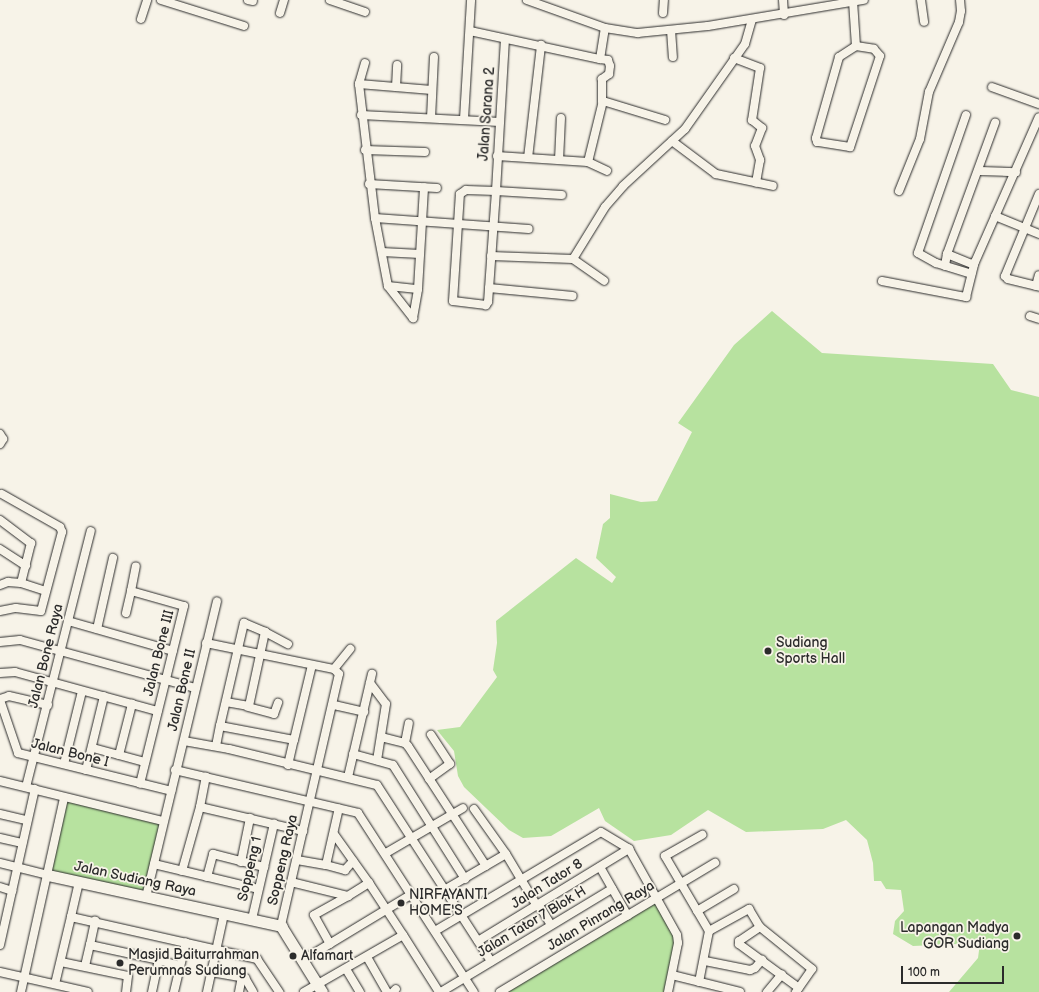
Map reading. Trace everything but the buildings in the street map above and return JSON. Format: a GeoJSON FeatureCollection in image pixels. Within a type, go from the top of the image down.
{"type":"FeatureCollection","features":[{"type":"Feature","properties":{"kind":"street"},"geometry":{"type":"LineString","coordinates":[[141,19],[147,0]]}},
{"type":"Feature","properties":{"kind":"street"},"geometry":{"type":"LineString","coordinates":[[161,0],[244,26]]}},
{"type":"Feature","properties":{"kind":"street"},"geometry":{"type":"LineString","coordinates":[[280,13],[284,0]]}},
{"type":"Feature","properties":{"kind":"street"},"geometry":{"type":"LineString","coordinates":[[330,0],[365,12]]}},
{"type":"Feature","properties":{"kind":"street"},"geometry":{"type":"LineString","coordinates":[[464,119],[471,0]]}},
{"type":"Feature","properties":{"kind":"street"},"geometry":{"type":"LineString","coordinates":[[527,0],[541,2],[605,28],[638,32],[671,30],[784,15],[833,3],[864,0]]}},
{"type":"Feature","properties":{"kind":"street"},"geometry":{"type":"LineString","coordinates":[[663,13],[664,0]]}},
{"type":"Feature","properties":{"kind":"street"},"geometry":{"type":"LineString","coordinates":[[783,0],[784,15]]}},
{"type":"Feature","properties":{"kind":"street"},"geometry":{"type":"LineString","coordinates":[[921,0],[924,22]]}},
{"type":"Feature","properties":{"kind":"street"},"geometry":{"type":"LineString","coordinates":[[899,191],[920,139],[929,92],[959,22],[961,11],[960,0]]}},
{"type":"Feature","properties":{"kind":"street"},"geometry":{"type":"LineString","coordinates":[[852,1],[856,46]]}},
{"type":"Feature","properties":{"kind":"street"},"geometry":{"type":"LineString","coordinates":[[572,259],[605,207],[623,186],[685,129],[745,44],[752,19]]}},
{"type":"Feature","properties":{"kind":"street"},"geometry":{"type":"LineString","coordinates":[[600,59],[605,28]]}},
{"type":"Feature","properties":{"kind":"street"},"geometry":{"type":"LineString","coordinates":[[470,30],[505,39],[541,45],[608,60],[610,66],[608,74],[601,82],[602,102],[588,162]]}},
{"type":"Feature","properties":{"kind":"street"},"geometry":{"type":"LineString","coordinates":[[671,30],[673,57]]}},
{"type":"Feature","properties":{"kind":"street","name":"Jalan Sarana 2"},"geometry":{"type":"LineString","coordinates":[[457,223],[453,301],[486,305],[489,288],[496,191],[505,39]]}},
{"type":"Feature","properties":{"kind":"street"},"geometry":{"type":"LineString","coordinates":[[528,158],[541,45]]}},
{"type":"Feature","properties":{"kind":"street"},"geometry":{"type":"LineString","coordinates":[[856,46],[874,49],[880,56],[850,147],[817,142],[816,138],[839,57],[856,46]]}},
{"type":"Feature","properties":{"kind":"street"},"geometry":{"type":"LineString","coordinates":[[431,118],[434,57]]}},
{"type":"Feature","properties":{"kind":"street"},"geometry":{"type":"LineString","coordinates":[[734,58],[760,68],[752,120],[762,128],[755,146],[760,160],[756,183]]}},
{"type":"Feature","properties":{"kind":"street"},"geometry":{"type":"LineString","coordinates":[[365,63],[359,84],[365,150],[375,218],[388,286],[413,318],[418,289],[424,187]]}},
{"type":"Feature","properties":{"kind":"street"},"geometry":{"type":"LineString","coordinates":[[396,87],[397,65]]}},
{"type":"Feature","properties":{"kind":"street"},"geometry":{"type":"LineString","coordinates":[[359,84],[432,90]]}},
{"type":"Feature","properties":{"kind":"street"},"geometry":{"type":"LineString","coordinates":[[992,87],[1039,104]]}},
{"type":"Feature","properties":{"kind":"street"},"geometry":{"type":"LineString","coordinates":[[602,102],[665,120]]}},
{"type":"Feature","properties":{"kind":"street"},"geometry":{"type":"LineString","coordinates":[[361,115],[500,122]]}},
{"type":"Feature","properties":{"kind":"street"},"geometry":{"type":"LineString","coordinates":[[966,115],[918,253],[945,266],[970,274]]}},
{"type":"Feature","properties":{"kind":"street"},"geometry":{"type":"LineString","coordinates":[[882,281],[964,298],[970,274],[1039,117]]}},
{"type":"Feature","properties":{"kind":"street"},"geometry":{"type":"LineString","coordinates":[[558,160],[561,118]]}},
{"type":"Feature","properties":{"kind":"street"},"geometry":{"type":"LineString","coordinates":[[945,266],[947,254],[980,171],[996,123]]}},
{"type":"Feature","properties":{"kind":"street"},"geometry":{"type":"LineString","coordinates":[[672,141],[716,174],[773,186]]}},
{"type":"Feature","properties":{"kind":"street"},"geometry":{"type":"LineString","coordinates":[[365,150],[425,152]]}},
{"type":"Feature","properties":{"kind":"street"},"geometry":{"type":"LineString","coordinates":[[497,156],[588,162],[606,171]]}},
{"type":"Feature","properties":{"kind":"street"},"geometry":{"type":"LineString","coordinates":[[980,171],[1016,172]]}},
{"type":"Feature","properties":{"kind":"street"},"geometry":{"type":"LineString","coordinates":[[370,184],[437,188]]}},
{"type":"Feature","properties":{"kind":"street"},"geometry":{"type":"LineString","coordinates":[[457,223],[459,198],[464,191],[496,191],[562,196]]}},
{"type":"Feature","properties":{"kind":"street"},"geometry":{"type":"LineString","coordinates":[[1039,194],[1005,276],[1008,280],[1038,286],[1039,275]]}},
{"type":"Feature","properties":{"kind":"street"},"geometry":{"type":"LineString","coordinates":[[996,216],[1039,234]]}},
{"type":"Feature","properties":{"kind":"street"},"geometry":{"type":"LineString","coordinates":[[375,218],[493,225],[529,229]]}},
{"type":"Feature","properties":{"kind":"street"},"geometry":{"type":"LineString","coordinates":[[382,252],[420,254]]}},
{"type":"Feature","properties":{"kind":"street"},"geometry":{"type":"LineString","coordinates":[[947,254],[974,265]]}},
{"type":"Feature","properties":{"kind":"street"},"geometry":{"type":"LineString","coordinates":[[491,256],[572,259],[604,281]]}},
{"type":"Feature","properties":{"kind":"street"},"geometry":{"type":"LineString","coordinates":[[388,286],[418,289]]}},
{"type":"Feature","properties":{"kind":"street"},"geometry":{"type":"LineString","coordinates":[[489,288],[573,296]]}},
{"type":"Feature","properties":{"kind":"street"},"geometry":{"type":"LineString","coordinates":[[1030,316],[1039,319]]}},
{"type":"Feature","properties":{"kind":"street"},"geometry":{"type":"LineString","coordinates":[[0,434],[3,439],[0,444]]}},
{"type":"Feature","properties":{"kind":"street"},"geometry":{"type":"LineString","coordinates":[[0,611],[16,608],[38,612],[41,609],[62,529],[3,493]]}},
{"type":"Feature","properties":{"kind":"street"},"geometry":{"type":"LineString","coordinates":[[0,520],[31,543],[21,583]]}},
{"type":"Feature","properties":{"kind":"street","name":"Jalan Bone Raya"},"geometry":{"type":"LineString","coordinates":[[0,945],[18,867],[27,820],[34,757],[53,684],[57,651],[68,621],[91,531]]}},
{"type":"Feature","properties":{"kind":"street"},"geometry":{"type":"LineString","coordinates":[[0,549],[26,566]]}},
{"type":"Feature","properties":{"kind":"street"},"geometry":{"type":"LineString","coordinates":[[97,629],[114,558]]}},
{"type":"Feature","properties":{"kind":"street"},"geometry":{"type":"LineString","coordinates":[[126,613],[136,566]]}},
{"type":"Feature","properties":{"kind":"street"},"geometry":{"type":"LineString","coordinates":[[0,585],[8,582],[21,583],[46,591]]}},
{"type":"Feature","properties":{"kind":"street","name":"Jalan Bone III"},"geometry":{"type":"LineString","coordinates":[[131,591],[184,606],[140,784]]}},
{"type":"Feature","properties":{"kind":"street","name":"Jalan Bone II"},"geometry":{"type":"LineString","coordinates":[[146,897],[175,770],[184,741],[206,643],[218,601]]}},
{"type":"Feature","properties":{"kind":"street"},"geometry":{"type":"LineString","coordinates":[[68,621],[173,651]]}},
{"type":"Feature","properties":{"kind":"street"},"geometry":{"type":"LineString","coordinates":[[216,746],[244,623],[288,644]]}},
{"type":"Feature","properties":{"kind":"street"},"geometry":{"type":"LineString","coordinates":[[248,707],[265,632]]}},
{"type":"Feature","properties":{"kind":"street"},"geometry":{"type":"LineString","coordinates":[[0,642],[20,640],[196,688]]}},
{"type":"Feature","properties":{"kind":"street"},"geometry":{"type":"LineString","coordinates":[[206,643],[260,656],[334,669],[350,649]]}},
{"type":"Feature","properties":{"kind":"street"},"geometry":{"type":"LineString","coordinates":[[288,765],[312,664]]}},
{"type":"Feature","properties":{"kind":"street","name":"Soppeng Raya"},"geometry":{"type":"LineString","coordinates":[[281,926],[340,678],[334,669]]}},
{"type":"Feature","properties":{"kind":"street"},"geometry":{"type":"LineString","coordinates":[[0,673],[10,671],[53,684],[158,711]]}},
{"type":"Feature","properties":{"kind":"street"},"geometry":{"type":"LineString","coordinates":[[348,777],[372,674]]}},
{"type":"Feature","properties":{"kind":"street"},"geometry":{"type":"LineString","coordinates":[[370,683],[386,704],[382,737],[377,760]]}},
{"type":"Feature","properties":{"kind":"street"},"geometry":{"type":"LineString","coordinates":[[64,764],[82,691]]}},
{"type":"Feature","properties":{"kind":"street"},"geometry":{"type":"LineString","coordinates":[[0,699],[9,696],[48,705]]}},
{"type":"Feature","properties":{"kind":"street"},"geometry":{"type":"LineString","coordinates":[[86,770],[93,748],[104,696]]}},
{"type":"Feature","properties":{"kind":"street","name":"Jalan Bone I"},"geometry":{"type":"LineString","coordinates":[[0,699],[17,752],[140,784],[171,788]]}},
{"type":"Feature","properties":{"kind":"street"},"geometry":{"type":"LineString","coordinates":[[226,702],[274,714],[278,703]]}},
{"type":"Feature","properties":{"kind":"street"},"geometry":{"type":"LineString","coordinates":[[119,755],[132,704]]}},
{"type":"Feature","properties":{"kind":"street"},"geometry":{"type":"LineString","coordinates":[[334,705],[364,712]]}},
{"type":"Feature","properties":{"kind":"street"},"geometry":{"type":"LineString","coordinates":[[404,743],[409,723]]}},
{"type":"Feature","properties":{"kind":"street"},"geometry":{"type":"LineString","coordinates":[[220,726],[294,740]]}},
{"type":"Feature","properties":{"kind":"street"},"geometry":{"type":"LineString","coordinates":[[429,779],[450,764],[432,735]]}},
{"type":"Feature","properties":{"kind":"street"},"geometry":{"type":"LineString","coordinates":[[382,737],[404,743],[486,866]]}},
{"type":"Feature","properties":{"kind":"street"},"geometry":{"type":"LineString","coordinates":[[184,741],[216,746],[288,765],[348,777],[376,785],[413,838],[491,961]]}},
{"type":"Feature","properties":{"kind":"street"},"geometry":{"type":"LineString","coordinates":[[93,748],[145,762]]}},
{"type":"Feature","properties":{"kind":"street"},"geometry":{"type":"LineString","coordinates":[[353,754],[393,765],[431,827],[465,878]]}},
{"type":"Feature","properties":{"kind":"street"},"geometry":{"type":"LineString","coordinates":[[175,770],[358,813],[386,853],[474,992]]}},
{"type":"Feature","properties":{"kind":"street"},"geometry":{"type":"LineString","coordinates":[[182,871],[200,807],[206,777]]}},
{"type":"Feature","properties":{"kind":"street"},"geometry":{"type":"LineString","coordinates":[[0,781],[64,798],[163,821]]}},
{"type":"Feature","properties":{"kind":"street"},"geometry":{"type":"LineString","coordinates":[[21,992],[64,798]]}},
{"type":"Feature","properties":{"kind":"street"},"geometry":{"type":"LineString","coordinates":[[200,807],[303,831]]}},
{"type":"Feature","properties":{"kind":"street"},"geometry":{"type":"LineString","coordinates":[[326,865],[339,808]]}},
{"type":"Feature","properties":{"kind":"street"},"geometry":{"type":"LineString","coordinates":[[386,853],[463,808]]}},
{"type":"Feature","properties":{"kind":"street"},"geometry":{"type":"LineString","coordinates":[[474,809],[506,854],[551,925]]}},
{"type":"Feature","properties":{"kind":"street"},"geometry":{"type":"LineString","coordinates":[[0,814],[27,820]]}},
{"type":"Feature","properties":{"kind":"street"},"geometry":{"type":"LineString","coordinates":[[241,862],[250,818]]}},
{"type":"Feature","properties":{"kind":"street","name":"Soppeng 1"},"geometry":{"type":"LineString","coordinates":[[252,920],[274,824]]}},
{"type":"Feature","properties":{"kind":"street"},"geometry":{"type":"LineString","coordinates":[[435,931],[600,832],[629,849],[678,939],[668,992]]}},
{"type":"Feature","properties":{"kind":"street"},"geometry":{"type":"LineString","coordinates":[[334,834],[370,883],[440,992]]}},
{"type":"Feature","properties":{"kind":"street"},"geometry":{"type":"LineString","coordinates":[[699,982],[705,961],[708,931],[665,856],[702,834]]}},
{"type":"Feature","properties":{"kind":"street"},"geometry":{"type":"LineString","coordinates":[[0,838],[22,843]]}},
{"type":"Feature","properties":{"kind":"street","name":"Jalan Tator 8"},"geometry":{"type":"LineString","coordinates":[[478,941],[629,849]]}},
{"type":"Feature","properties":{"kind":"street"},"geometry":{"type":"LineString","coordinates":[[207,877],[212,854],[264,867]]}},
{"type":"Feature","properties":{"kind":"street"},"geometry":{"type":"LineString","coordinates":[[446,889],[506,854]]}},
{"type":"Feature","properties":{"kind":"street"},"geometry":{"type":"LineString","coordinates":[[297,860],[345,870],[353,861]]}},
{"type":"Feature","properties":{"kind":"street"},"geometry":{"type":"LineString","coordinates":[[0,863],[48,874]]}},
{"type":"Feature","properties":{"kind":"street","name":"Jalan Pinrang Raya"},"geometry":{"type":"LineString","coordinates":[[500,992],[715,863]]}},
{"type":"Feature","properties":{"kind":"street"},"geometry":{"type":"LineString","coordinates":[[154,864],[258,889]]}},
{"type":"Feature","properties":{"kind":"street"},"geometry":{"type":"LineString","coordinates":[[600,866],[628,916]]}},
{"type":"Feature","properties":{"kind":"street","name":"Jalan Sudiang Raya"},"geometry":{"type":"LineString","coordinates":[[48,874],[281,926]]}},
{"type":"Feature","properties":{"kind":"street"},"geometry":{"type":"LineString","coordinates":[[55,984],[79,882]]}},
{"type":"Feature","properties":{"kind":"street"},"geometry":{"type":"LineString","coordinates":[[291,882],[348,896]]}},
{"type":"Feature","properties":{"kind":"street"},"geometry":{"type":"LineString","coordinates":[[330,944],[314,914],[370,883]]}},
{"type":"Feature","properties":{"kind":"street"},"geometry":{"type":"LineString","coordinates":[[0,887],[12,891]]}},
{"type":"Feature","properties":{"kind":"street","name":"Jalan Tator 7 Blok H"},"geometry":{"type":"LineString","coordinates":[[440,992],[612,889]]}},
{"type":"Feature","properties":{"kind":"street"},"geometry":{"type":"LineString","coordinates":[[697,911],[734,889]]}},
{"type":"Feature","properties":{"kind":"street"},"geometry":{"type":"LineString","coordinates":[[303,960],[412,894]]}},
{"type":"Feature","properties":{"kind":"street"},"geometry":{"type":"LineString","coordinates":[[708,931],[748,908],[760,927],[812,969],[797,990],[782,974],[738,942],[760,927]]}},
{"type":"Feature","properties":{"kind":"street"},"geometry":{"type":"LineString","coordinates":[[207,992],[224,914]]}},
{"type":"Feature","properties":{"kind":"street"},"geometry":{"type":"LineString","coordinates":[[71,917],[95,921],[260,960],[279,992]]}},
{"type":"Feature","properties":{"kind":"street"},"geometry":{"type":"LineString","coordinates":[[84,966],[95,921]]}},
{"type":"Feature","properties":{"kind":"street"},"geometry":{"type":"LineString","coordinates":[[281,926],[319,988]]}},
{"type":"Feature","properties":{"kind":"street"},"geometry":{"type":"LineString","coordinates":[[304,992],[319,988],[346,969],[403,935]]}},
{"type":"Feature","properties":{"kind":"street"},"geometry":{"type":"LineString","coordinates":[[174,992],[186,942]]}},
{"type":"Feature","properties":{"kind":"street"},"geometry":{"type":"LineString","coordinates":[[90,945],[180,966]]}},
{"type":"Feature","properties":{"kind":"street"},"geometry":{"type":"LineString","coordinates":[[367,957],[387,992]]}},
{"type":"Feature","properties":{"kind":"street"},"geometry":{"type":"LineString","coordinates":[[152,992],[159,960]]}},
{"type":"Feature","properties":{"kind":"street"},"geometry":{"type":"LineString","coordinates":[[705,961],[751,970],[762,960]]}},
{"type":"Feature","properties":{"kind":"street"},"geometry":{"type":"LineString","coordinates":[[60,962],[128,976],[126,992]]}},
{"type":"Feature","properties":{"kind":"street"},"geometry":{"type":"LineString","coordinates":[[346,969],[360,992]]}},
{"type":"Feature","properties":{"kind":"street"},"geometry":{"type":"LineString","coordinates":[[0,972],[88,992]]}},
{"type":"Feature","properties":{"kind":"street"},"geometry":{"type":"LineString","coordinates":[[211,972],[245,978],[253,992]]}},
{"type":"Feature","properties":{"kind":"street"},"geometry":{"type":"LineString","coordinates":[[767,992],[782,974]]}},
{"type":"Feature","properties":{"kind":"street"},"geometry":{"type":"LineString","coordinates":[[672,975],[740,992]]}},
{"type":"Feature","properties":{"kind":"street"},"geometry":{"type":"LineString","coordinates":[[239,992],[242,977]]}},
{"type":"Feature","properties":{"kind":"green space","name":"Sudiang Sports Hall"},"geometry":{"type":"Polygon","coordinates":[[[772,311],[822,353],[993,364],[1011,390],[1039,397],[1039,992],[949,992],[978,958],[980,943],[913,946],[893,934],[895,921],[904,911],[901,890],[886,889],[881,881],[874,881],[873,863],[867,840],[846,820],[823,829],[746,832],[708,810],[671,835],[634,841],[605,821],[599,808],[551,836],[523,838],[509,830],[464,787],[458,776],[454,751],[437,730],[460,727],[497,677],[493,670],[497,643],[496,621],[576,558],[612,583],[616,577],[596,558],[603,524],[610,518],[610,494],[641,502],[657,501],[692,432],[678,423],[734,345],[772,311]]]}},
{"type":"Feature","properties":{"kind":"green space"},"geometry":{"type":"Polygon","coordinates":[[[64,798],[163,821],[146,898],[46,875],[64,798]]]}},
{"type":"Feature","properties":{"kind":"green space"},"geometry":{"type":"Polygon","coordinates":[[[655,898],[677,935],[668,992],[500,992],[655,898]]]}},
{"type":"Feature","properties":{"kind":"place","name":"Sudiang Sports Hall"},"geometry":{"type":"Point","coordinates":[768,651]}},
{"type":"Feature","properties":{"kind":"place","name":"NIRFAYANTI HOME'S"},"geometry":{"type":"Point","coordinates":[401,903]}},
{"type":"Feature","properties":{"kind":"place","name":"Lapangan Madya GOR Sudiang"},"geometry":{"type":"Point","coordinates":[1017,936]}},
{"type":"Feature","properties":{"kind":"place","name":"Alfamart"},"geometry":{"type":"Point","coordinates":[293,956]}},
{"type":"Feature","properties":{"kind":"place","name":"Masjid Baiturrahman Perumnas Sudiang"},"geometry":{"type":"Point","coordinates":[120,963]}}]}
